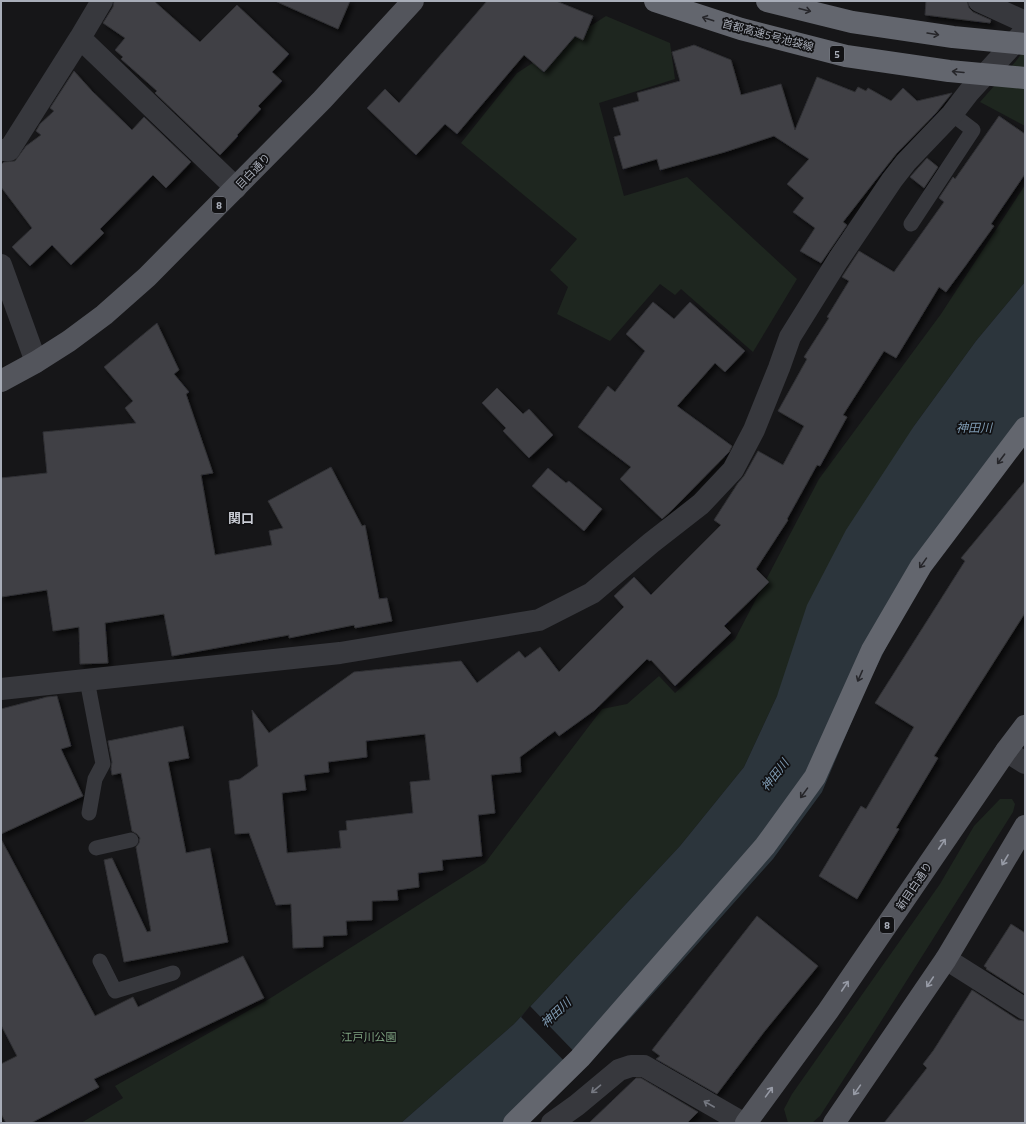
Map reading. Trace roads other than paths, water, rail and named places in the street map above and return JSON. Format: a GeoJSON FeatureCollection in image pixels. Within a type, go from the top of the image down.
{"type":"FeatureCollection","features":[{"type":"Feature","properties":{"kind":"highway","name":"首都高速5号池袋線"},"geometry":{"type":"LineString","coordinates":[[655,1],[740,29],[846,56],[949,71],[1025,78]]}},
{"type":"Feature","properties":{"kind":"highway"},"geometry":{"type":"LineString","coordinates":[[767,1],[852,22],[953,37],[1025,44]]}},
{"type":"Feature","properties":{"kind":"highway"},"geometry":{"type":"LineString","coordinates":[[514,1123],[580,1058],[765,846],[815,777],[872,650],[921,566],[1015,439],[1025,428]]}},
{"type":"Feature","properties":{"kind":"main road","name":"目白通り"},"geometry":{"type":"LineString","coordinates":[[1,381],[36,362],[69,341],[104,315],[147,277],[322,100],[414,1]]}},
{"type":"Feature","properties":{"kind":"main road","name":"新目白通り"},"geometry":{"type":"LineString","coordinates":[[746,1123],[828,1011],[1006,751],[1025,726]]}},
{"type":"Feature","properties":{"kind":"main road"},"geometry":{"type":"LineString","coordinates":[[834,1123],[946,960],[1025,826]]}},
{"type":"Feature","properties":{"kind":"street"},"geometry":{"type":"LineString","coordinates":[[1,150],[9,150],[102,1]]}},
{"type":"Feature","properties":{"kind":"street"},"geometry":{"type":"LineString","coordinates":[[979,1],[1025,22]]}},
{"type":"Feature","properties":{"kind":"street"},"geometry":{"type":"LineString","coordinates":[[1,689],[340,653],[539,620],[592,593],[651,543],[701,504],[733,470],[754,430],[790,337],[838,260],[892,180],[906,162],[952,114],[969,92],[1025,31]]}},
{"type":"Feature","properties":{"kind":"street"},"geometry":{"type":"LineString","coordinates":[[80,38],[236,188]]}},
{"type":"Feature","properties":{"kind":"street"},"geometry":{"type":"LineString","coordinates":[[1,265],[36,362]]}},
{"type":"Feature","properties":{"kind":"street"},"geometry":{"type":"LineString","coordinates":[[1006,751],[1025,763]]}},
{"type":"Feature","properties":{"kind":"street"},"geometry":{"type":"LineString","coordinates":[[946,960],[1025,1009]]}},
{"type":"Feature","properties":{"kind":"street"},"geometry":{"type":"LineString","coordinates":[[552,1123],[577,1105],[619,1070],[631,1066],[644,1066],[743,1123]]}},
{"type":"Feature","properties":{"kind":"lane"},"geometry":{"type":"LineString","coordinates":[[911,224],[973,130],[952,114]]}},
{"type":"Feature","properties":{"kind":"lane"},"geometry":{"type":"LineString","coordinates":[[87,680],[103,764],[95,779],[89,813]]}},
{"type":"Feature","properties":{"kind":"lane"},"geometry":{"type":"LineString","coordinates":[[96,848],[131,840]]}},
{"type":"Feature","properties":{"kind":"lane"},"geometry":{"type":"LineString","coordinates":[[100,961],[115,991],[173,973]]}},
{"type":"Feature","properties":{"kind":"water","name":"神田川"},"geometry":{"type":"Polygon","coordinates":[[[1025,282],[1025,445],[958,529],[903,613],[865,690],[822,792],[773,859],[590,1063],[523,1123],[401,1123],[514,1024],[680,846],[744,767],[777,696],[807,605],[846,530],[914,426],[976,341],[1025,282]]]}},
{"type":"Feature","properties":{"kind":"district","name":"関口"},"geometry":{"type":"Point","coordinates":[241,518]}},
{"type":"Feature","properties":{"kind":"park label","name":"江戸川公園"},"geometry":{"type":"Point","coordinates":[369,1037]}}]}
